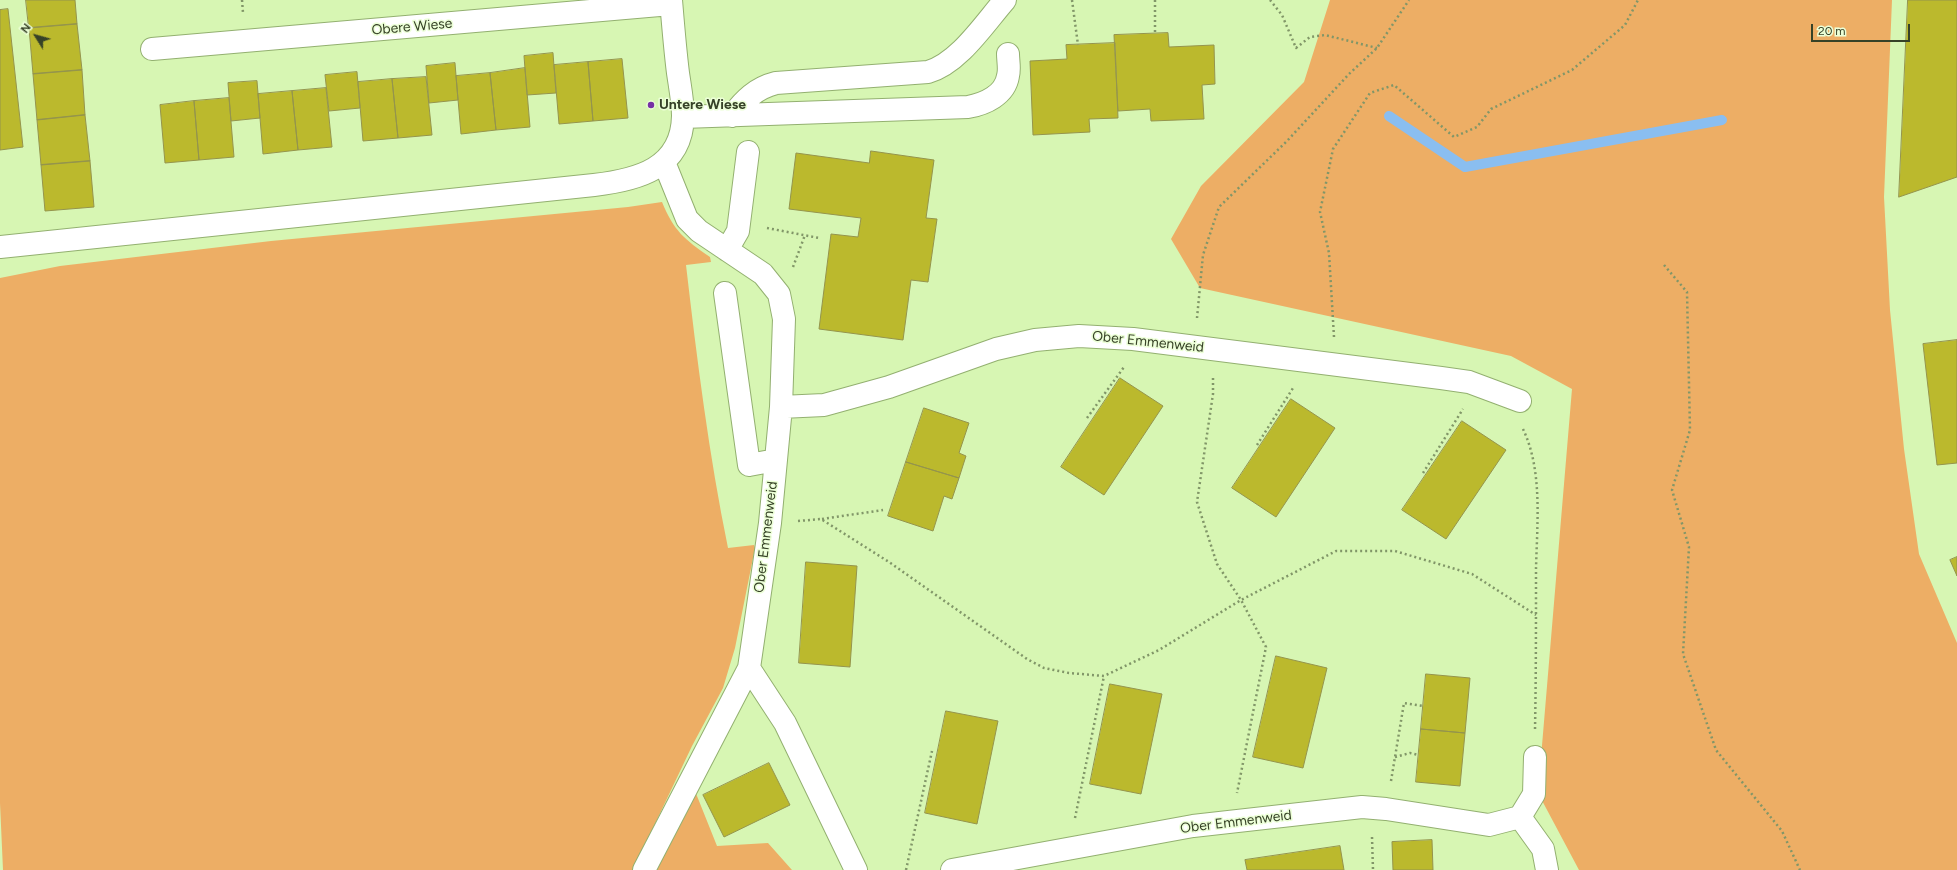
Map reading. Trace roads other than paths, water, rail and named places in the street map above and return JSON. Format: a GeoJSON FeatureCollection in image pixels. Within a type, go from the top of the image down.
{"type":"FeatureCollection","features":[{"type":"Feature","properties":{"kind":"street"},"geometry":{"type":"LineString","coordinates":[[732,116],[748,96],[762,87],[776,83],[928,72],[936,70],[944,66],[957,55],[1005,0]]}},
{"type":"Feature","properties":{"kind":"street"},"geometry":{"type":"LineString","coordinates":[[0,247],[617,182],[642,175],[664,162],[677,142],[683,116],[671,2]]}},
{"type":"Feature","properties":{"kind":"street","name":"Obere Wiese"},"geometry":{"type":"LineString","coordinates":[[152,49],[671,2]]}},
{"type":"Feature","properties":{"kind":"street"},"geometry":{"type":"LineString","coordinates":[[683,116],[732,116],[968,107],[978,105],[994,97],[1006,85],[1009,74],[1008,54]]}},
{"type":"Feature","properties":{"kind":"street"},"geometry":{"type":"LineString","coordinates":[[727,250],[738,231],[748,152]]}},
{"type":"Feature","properties":{"kind":"street","name":"Ober Emmenweid"},"geometry":{"type":"LineString","coordinates":[[644,870],[749,668],[770,523],[781,407],[784,319],[779,294],[763,274],[699,231],[687,219],[664,162]]}},
{"type":"Feature","properties":{"kind":"street"},"geometry":{"type":"LineString","coordinates":[[725,293],[749,465],[776,460]]}},
{"type":"Feature","properties":{"kind":"street","name":"Ober Emmenweid"},"geometry":{"type":"LineString","coordinates":[[781,407],[824,405],[889,387],[996,349],[1035,340],[1079,336],[1133,339],[1473,384],[1520,401]]}},
{"type":"Feature","properties":{"kind":"street"},"geometry":{"type":"LineString","coordinates":[[749,668],[785,722],[856,870]]}},
{"type":"Feature","properties":{"kind":"street"},"geometry":{"type":"LineString","coordinates":[[1535,757],[1534,794],[1520,817],[1543,849],[1546,870]]}},
{"type":"Feature","properties":{"kind":"street","name":"Ober Emmenweid"},"geometry":{"type":"LineString","coordinates":[[952,870],[1193,826],[1362,807],[1379,808],[1489,825],[1520,817]]}},
{"type":"Feature","properties":{"kind":"waterway"},"geometry":{"type":"LineString","coordinates":[[1389,116],[1465,167],[1722,120]]}},
{"type":"Feature","properties":{"kind":"place","name":"Untere Wiese"},"geometry":{"type":"Point","coordinates":[651,105]}}]}
